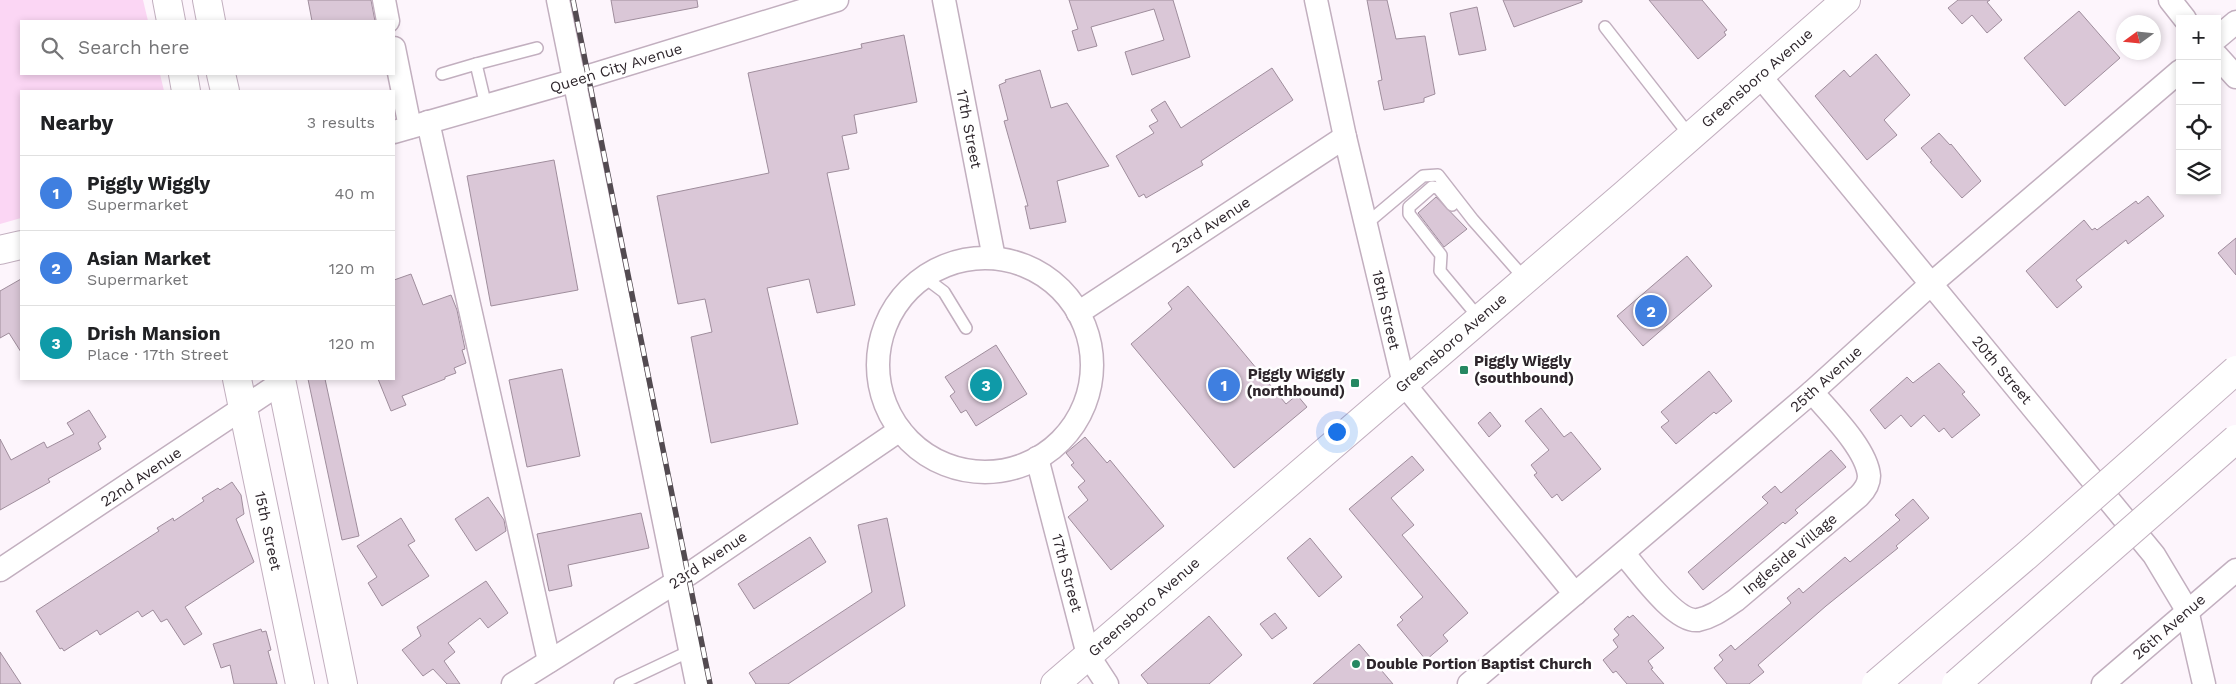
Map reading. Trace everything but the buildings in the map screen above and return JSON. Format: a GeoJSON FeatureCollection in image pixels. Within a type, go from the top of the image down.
{"type":"FeatureCollection","features":[{"type":"Feature","properties":{"kind":"main road"},"geometry":{"type":"LineString","coordinates":[[167,0],[171,20]]}},
{"type":"Feature","properties":{"kind":"main road"},"geometry":{"type":"LineString","coordinates":[[206,0],[211,20]]}},
{"type":"Feature","properties":{"kind":"main road","name":"Greensboro Avenue"},"geometry":{"type":"LineString","coordinates":[[1055,684],[1480,319],[1846,0]]}},
{"type":"Feature","properties":{"kind":"main road"},"geometry":{"type":"LineString","coordinates":[[182,75],[186,90]]}},
{"type":"Feature","properties":{"kind":"main road"},"geometry":{"type":"LineString","coordinates":[[221,75],[225,90]]}},
{"type":"Feature","properties":{"kind":"main road"},"geometry":{"type":"LineString","coordinates":[[0,250],[20,245]]}},
{"type":"Feature","properties":{"kind":"main road"},"geometry":{"type":"LineString","coordinates":[[1876,684],[2026,556],[2236,370]]}},
{"type":"Feature","properties":{"kind":"main road","name":"15th Street"},"geometry":{"type":"LineString","coordinates":[[237,380],[300,684]]}},
{"type":"Feature","properties":{"kind":"main road"},"geometry":{"type":"LineString","coordinates":[[281,381],[343,684]]}},
{"type":"Feature","properties":{"kind":"main road"},"geometry":{"type":"LineString","coordinates":[[1956,684],[2236,439]]}},
{"type":"Feature","properties":{"kind":"street"},"geometry":{"type":"LineString","coordinates":[[384,0],[388,20]]}},
{"type":"Feature","properties":{"kind":"street"},"geometry":{"type":"LineString","coordinates":[[558,0],[576,80],[696,684]]}},
{"type":"Feature","properties":{"kind":"street","name":"Queen City Avenue"},"geometry":{"type":"LineString","coordinates":[[410,127],[576,80],[837,0]]}},
{"type":"Feature","properties":{"kind":"street","name":"17th Street"},"geometry":{"type":"LineString","coordinates":[[944,0],[994,258]]}},
{"type":"Feature","properties":{"kind":"street","name":"18th Street"},"geometry":{"type":"LineString","coordinates":[[1316,0],[1345,137],[1404,384],[1575,594]]}},
{"type":"Feature","properties":{"kind":"street"},"geometry":{"type":"LineString","coordinates":[[2170,0],[2183,15]]}},
{"type":"Feature","properties":{"kind":"street"},"geometry":{"type":"LineString","coordinates":[[2221,35],[2236,22]]}},
{"type":"Feature","properties":{"kind":"street"},"geometry":{"type":"LineString","coordinates":[[395,53],[410,127],[549,661]]}},
{"type":"Feature","properties":{"kind":"street"},"geometry":{"type":"LineString","coordinates":[[2221,60],[2236,77]]}},
{"type":"Feature","properties":{"kind":"street","name":"25th Avenue"},"geometry":{"type":"LineString","coordinates":[[1470,684],[1812,392],[1930,284],[2176,74]]}},
{"type":"Feature","properties":{"kind":"street","name":"20th Street"},"geometry":{"type":"LineString","coordinates":[[1760,76],[2154,554],[2188,610],[2204,684]]}},
{"type":"Feature","properties":{"kind":"street","name":"23rd Avenue"},"geometry":{"type":"LineString","coordinates":[[1078,313],[1345,137]]}},
{"type":"Feature","properties":{"kind":"street"},"geometry":{"type":"LineString","coordinates":[[974,258],[994,258],[1014,262],[1039,272],[1057,286],[1078,313],[1089,343],[1091,366],[1088,389],[1081,410],[1070,429],[1058,443],[1037,458],[1018,467],[999,471],[975,471],[952,467],[932,458],[913,444],[900,430],[887,407],[880,386],[878,364],[880,342],[887,320],[898,302],[913,285],[952,262],[974,258]]}},
{"type":"Feature","properties":{"kind":"street","name":"22nd Avenue"},"geometry":{"type":"LineString","coordinates":[[0,570],[242,410],[281,381]]}},
{"type":"Feature","properties":{"kind":"street","name":"Ingleside Village"},"geometry":{"type":"LineString","coordinates":[[1624,554],[1675,612],[1696,620],[1717,613],[1736,600],[1859,496],[1867,487],[1869,477],[1867,466],[1849,436],[1812,392]]}},
{"type":"Feature","properties":{"kind":"street","name":"23rd Avenue"},"geometry":{"type":"LineString","coordinates":[[513,684],[676,582],[900,430]]}},
{"type":"Feature","properties":{"kind":"street","name":"17th Street"},"geometry":{"type":"LineString","coordinates":[[1037,458],[1088,655],[1107,684]]}},
{"type":"Feature","properties":{"kind":"street","name":"26th Avenue"},"geometry":{"type":"LineString","coordinates":[[2103,684],[2236,570]]}},
{"type":"Feature","properties":{"kind":"lane"},"geometry":{"type":"LineString","coordinates":[[1605,27],[1690,136]]}},
{"type":"Feature","properties":{"kind":"lane"},"geometry":{"type":"LineString","coordinates":[[442,74],[536,48]]}},
{"type":"Feature","properties":{"kind":"lane"},"geometry":{"type":"LineString","coordinates":[[476,64],[486,106]]}},
{"type":"Feature","properties":{"kind":"lane"},"geometry":{"type":"LineString","coordinates":[[1366,224],[1423,176],[1438,175],[1473,220],[1525,279]]}},
{"type":"Feature","properties":{"kind":"lane"},"geometry":{"type":"LineString","coordinates":[[1473,220],[1462,217],[1438,188],[1432,187],[1409,207],[1409,214],[1442,255],[1440,270],[1480,319]]}},
{"type":"Feature","properties":{"kind":"lane"},"geometry":{"type":"LineString","coordinates":[[924,277],[944,292],[966,328]]}},
{"type":"Feature","properties":{"kind":"lane"},"geometry":{"type":"LineString","coordinates":[[620,684],[690,650]]}},
{"type":"Feature","properties":{"kind":"shaded area"},"geometry":{"type":"Polygon","coordinates":[[[0,0],[143,0],[148,20],[20,20],[20,75],[160,75],[164,90],[20,90],[20,218],[0,224],[0,0]]]}},
{"type":"Feature","properties":{"kind":"railway"},"geometry":{"type":"LineString","coordinates":[[573,0],[710,684]]}},
{"type":"Feature","properties":{"kind":"place","name":"Asian Market"},"geometry":{"type":"Point","coordinates":[1651,311]}},
{"type":"Feature","properties":{"kind":"place","name":"Piggly Wiggly (southbound)"},"geometry":{"type":"Point","coordinates":[1464,370]}},
{"type":"Feature","properties":{"kind":"place","name":"Piggly Wiggly (northbound)"},"geometry":{"type":"Point","coordinates":[1355,383]}},
{"type":"Feature","properties":{"kind":"place","name":"Drish Mansion"},"geometry":{"type":"Point","coordinates":[986,385]}},
{"type":"Feature","properties":{"kind":"place","name":"Piggly Wiggly"},"geometry":{"type":"Point","coordinates":[1224,385]}},
{"type":"Feature","properties":{"kind":"place","name":"Double Portion Baptist Church"},"geometry":{"type":"Point","coordinates":[1356,664]}}]}
